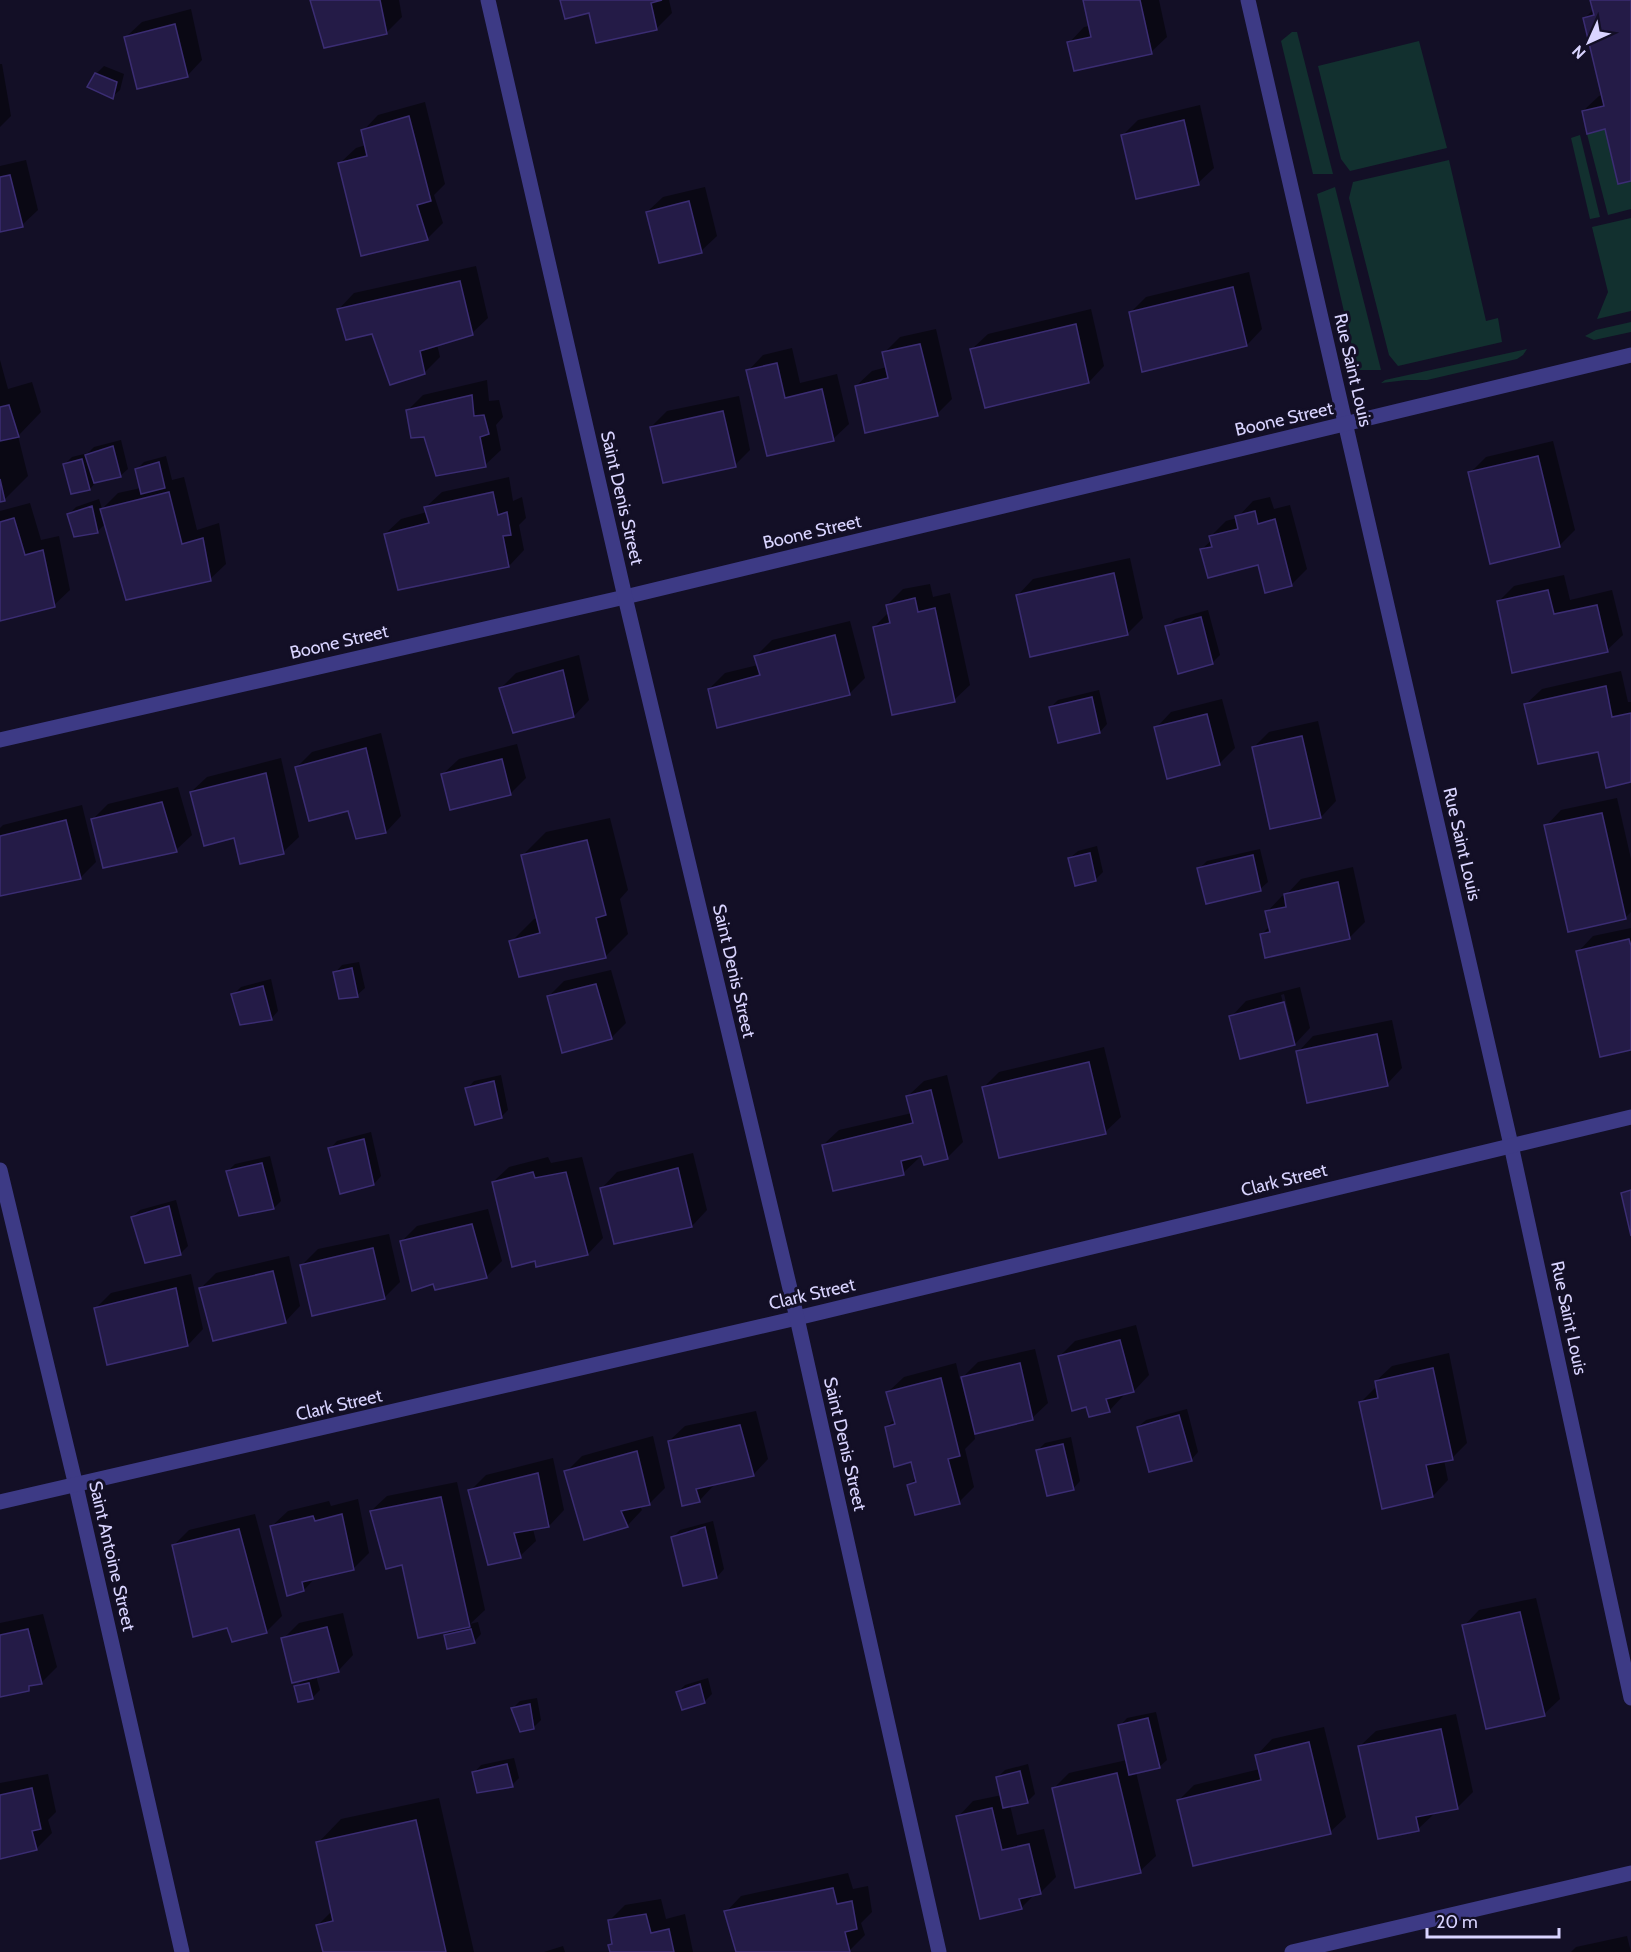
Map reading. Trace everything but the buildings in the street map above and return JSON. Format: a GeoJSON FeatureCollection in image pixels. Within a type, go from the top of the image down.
{"type":"FeatureCollection","features":[{"type":"Feature","properties":{"kind":"street","name":"Saint Denis Street"},"geometry":{"type":"LineString","coordinates":[[488,0],[625,597],[797,1318],[939,1952]]}},
{"type":"Feature","properties":{"kind":"street","name":"Rue Saint Louis"},"geometry":{"type":"LineString","coordinates":[[1248,0],[1511,1145],[1631,1698]]}},
{"type":"Feature","properties":{"kind":"street","name":"Boone Street"},"geometry":{"type":"LineString","coordinates":[[0,740],[625,597],[1631,355]]}},
{"type":"Feature","properties":{"kind":"street","name":"Clark Street"},"geometry":{"type":"LineString","coordinates":[[0,1502],[797,1318],[1631,1117]]}},
{"type":"Feature","properties":{"kind":"street","name":"Saint Antoine Street"},"geometry":{"type":"LineString","coordinates":[[0,1170],[76,1486],[182,1952]]}},
{"type":"Feature","properties":{"kind":"street"},"geometry":{"type":"LineString","coordinates":[[1292,1952],[1631,1873]]}},
{"type":"Feature","properties":{"kind":"green space"},"geometry":{"type":"Polygon","coordinates":[[[1292,32],[1297,32],[1333,174],[1313,174],[1281,41],[1292,32]]]}},
{"type":"Feature","properties":{"kind":"green space"},"geometry":{"type":"Polygon","coordinates":[[[1419,41],[1447,148],[1350,171],[1341,159],[1318,66],[1419,41]]]}},
{"type":"Feature","properties":{"kind":"green space"},"geometry":{"type":"Polygon","coordinates":[[[1605,129],[1631,181],[1631,209],[1608,215],[1587,134],[1605,129]]]}},
{"type":"Feature","properties":{"kind":"green space"},"geometry":{"type":"Polygon","coordinates":[[[1580,135],[1600,217],[1590,219],[1571,138],[1580,135]]]}},
{"type":"Feature","properties":{"kind":"green space"},"geometry":{"type":"Polygon","coordinates":[[[1449,160],[1486,321],[1498,318],[1502,342],[1398,366],[1389,355],[1349,198],[1353,182],[1449,160]]]}},
{"type":"Feature","properties":{"kind":"green space"},"geometry":{"type":"Polygon","coordinates":[[[1335,187],[1381,370],[1360,370],[1356,364],[1317,194],[1335,187]]]}},
{"type":"Feature","properties":{"kind":"green space"},"geometry":{"type":"Polygon","coordinates":[[[1631,218],[1631,311],[1597,319],[1608,292],[1592,227],[1631,218]]]}},
{"type":"Feature","properties":{"kind":"green space"},"geometry":{"type":"Polygon","coordinates":[[[1631,322],[1631,332],[1594,340],[1585,336],[1596,330],[1631,322]]]}},
{"type":"Feature","properties":{"kind":"green space"},"geometry":{"type":"Polygon","coordinates":[[[1527,349],[1517,359],[1427,380],[1381,383],[1385,380],[1527,349]]]}}]}
